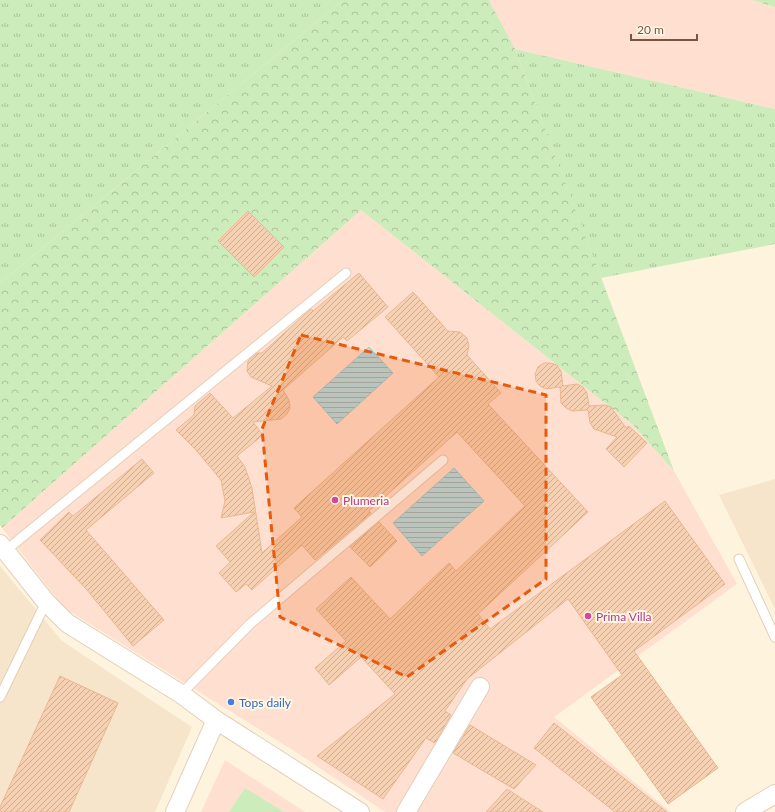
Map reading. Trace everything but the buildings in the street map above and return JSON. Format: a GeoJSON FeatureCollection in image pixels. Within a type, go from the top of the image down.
{"type":"FeatureCollection","features":[{"type":"Feature","properties":{"kind":"street"},"geometry":{"type":"LineString","coordinates":[[2,548],[46,602],[67,623],[181,694],[216,720],[360,812]]}},
{"type":"Feature","properties":{"kind":"street"},"geometry":{"type":"LineString","coordinates":[[406,812],[480,687]]}},
{"type":"Feature","properties":{"kind":"street"},"geometry":{"type":"LineString","coordinates":[[175,812],[216,720]]}},
{"type":"Feature","properties":{"kind":"street"},"geometry":{"type":"LineString","coordinates":[[745,812],[775,794]]}},
{"type":"Feature","properties":{"kind":"lane"},"geometry":{"type":"LineString","coordinates":[[2,548],[346,273]]}},
{"type":"Feature","properties":{"kind":"lane"},"geometry":{"type":"LineString","coordinates":[[181,694],[250,624],[443,460]]}},
{"type":"Feature","properties":{"kind":"lane"},"geometry":{"type":"LineString","coordinates":[[739,559],[775,637]]}},
{"type":"Feature","properties":{"kind":"lane"},"geometry":{"type":"LineString","coordinates":[[0,697],[46,602]]}},
{"type":"Feature","properties":{"kind":"highlighted area"},"geometry":{"type":"Polygon","coordinates":[[[301,335],[546,395],[546,579],[407,677],[280,617],[262,429],[301,335]]]}},
{"type":"Feature","properties":{"kind":"shaded area"},"geometry":{"type":"Polygon","coordinates":[[[489,0],[752,0],[775,7],[775,109],[515,49],[489,0]]]}},
{"type":"Feature","properties":{"kind":"shaded area","name":"Plumeria"},"geometry":{"type":"Polygon","coordinates":[[[361,210],[633,425],[674,471],[737,584],[554,717],[671,812],[385,812],[299,754],[64,608],[2,528],[361,210]]]}},
{"type":"Feature","properties":{"kind":"shaded area"},"geometry":{"type":"Polygon","coordinates":[[[775,479],[775,609],[719,495],[775,479]]]}},
{"type":"Feature","properties":{"kind":"shaded area"},"geometry":{"type":"Polygon","coordinates":[[[0,566],[62,641],[192,727],[155,812],[0,812],[0,566]]]}},
{"type":"Feature","properties":{"kind":"shaded area"},"geometry":{"type":"Polygon","coordinates":[[[225,760],[305,812],[201,812],[225,760]]]}},
{"type":"Feature","properties":{"kind":"green space"},"geometry":{"type":"Polygon","coordinates":[[[0,0],[343,0],[0,283],[0,0]]]}},
{"type":"Feature","properties":{"kind":"green space"},"geometry":{"type":"Polygon","coordinates":[[[343,0],[489,0],[515,49],[674,471],[633,425],[361,210],[2,528],[0,525],[0,283],[343,0]]]}},
{"type":"Feature","properties":{"kind":"green space"},"geometry":{"type":"Polygon","coordinates":[[[752,0],[775,0],[775,7],[752,0]]]}},
{"type":"Feature","properties":{"kind":"green space"},"geometry":{"type":"Polygon","coordinates":[[[515,49],[775,109],[775,244],[601,278],[515,49]]]}},
{"type":"Feature","properties":{"kind":"green space"},"geometry":{"type":"Polygon","coordinates":[[[245,788],[284,812],[229,812],[245,788]]]}},
{"type":"Feature","properties":{"kind":"water"},"geometry":{"type":"Polygon","coordinates":[[[369,347],[393,373],[337,424],[313,397],[369,347]]]}},
{"type":"Feature","properties":{"kind":"water"},"geometry":{"type":"Polygon","coordinates":[[[454,468],[484,501],[422,556],[393,523],[454,468]]]}},
{"type":"Feature","properties":{"kind":"place","name":"Plumeria"},"geometry":{"type":"Point","coordinates":[335,500]}},
{"type":"Feature","properties":{"kind":"place","name":"Prima Villa"},"geometry":{"type":"Point","coordinates":[588,616]}},
{"type":"Feature","properties":{"kind":"place","name":"Tops daily"},"geometry":{"type":"Point","coordinates":[231,702]}}]}
